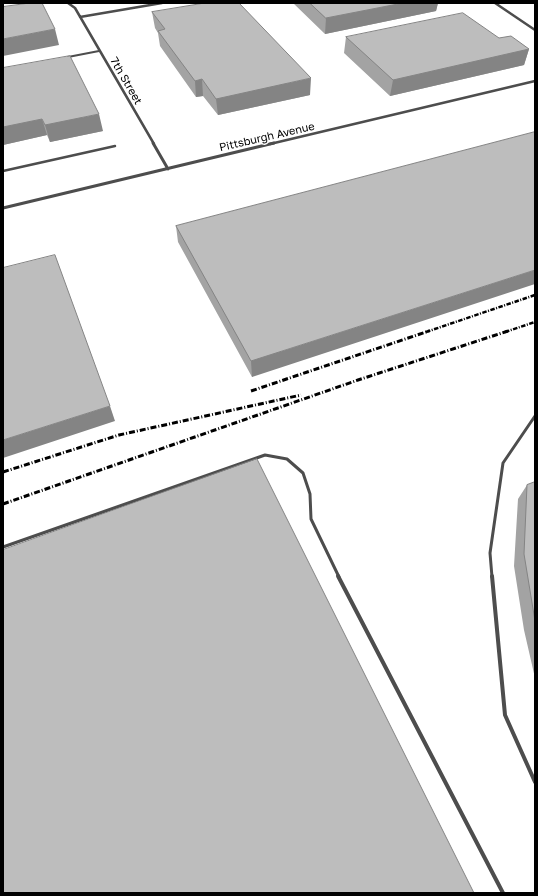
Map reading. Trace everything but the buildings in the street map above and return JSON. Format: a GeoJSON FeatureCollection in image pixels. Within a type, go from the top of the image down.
{"type":"FeatureCollection","features":[{"type":"Feature","properties":{"kind":"street","name":"7th Street"},"geometry":{"type":"LineString","coordinates":[[68,3],[75,8],[168,169]]}},
{"type":"Feature","properties":{"kind":"street"},"geometry":{"type":"LineString","coordinates":[[80,18],[162,3]]}},
{"type":"Feature","properties":{"kind":"street"},"geometry":{"type":"LineString","coordinates":[[495,3],[535,30]]}},
{"type":"Feature","properties":{"kind":"street","name":"Pittsburgh Avenue"},"geometry":{"type":"LineString","coordinates":[[3,208],[535,81]]}},
{"type":"Feature","properties":{"kind":"lane"},"geometry":{"type":"LineString","coordinates":[[67,58],[99,51]]}},
{"type":"Feature","properties":{"kind":"lane"},"geometry":{"type":"LineString","coordinates":[[3,171],[115,146]]}},
{"type":"Feature","properties":{"kind":"lane"},"geometry":{"type":"LineString","coordinates":[[535,416],[502,463],[490,553],[505,715],[535,782]]}},
{"type":"Feature","properties":{"kind":"lane"},"geometry":{"type":"LineString","coordinates":[[3,547],[265,455],[286,459],[303,473],[310,494],[311,520],[328,556],[503,893]]}},
{"type":"Feature","properties":{"kind":"railway"},"geometry":{"type":"LineString","coordinates":[[426,332],[535,295]]}},
{"type":"Feature","properties":{"kind":"railway"},"geometry":{"type":"LineString","coordinates":[[508,331],[535,322]]}},
{"type":"Feature","properties":{"kind":"railway"},"geometry":{"type":"LineString","coordinates":[[251,391],[429,331]]}},
{"type":"Feature","properties":{"kind":"railway"},"geometry":{"type":"LineString","coordinates":[[3,504],[358,380],[508,331]]}},
{"type":"Feature","properties":{"kind":"railway"},"geometry":{"type":"LineString","coordinates":[[3,472],[119,435],[301,395]]}}]}
